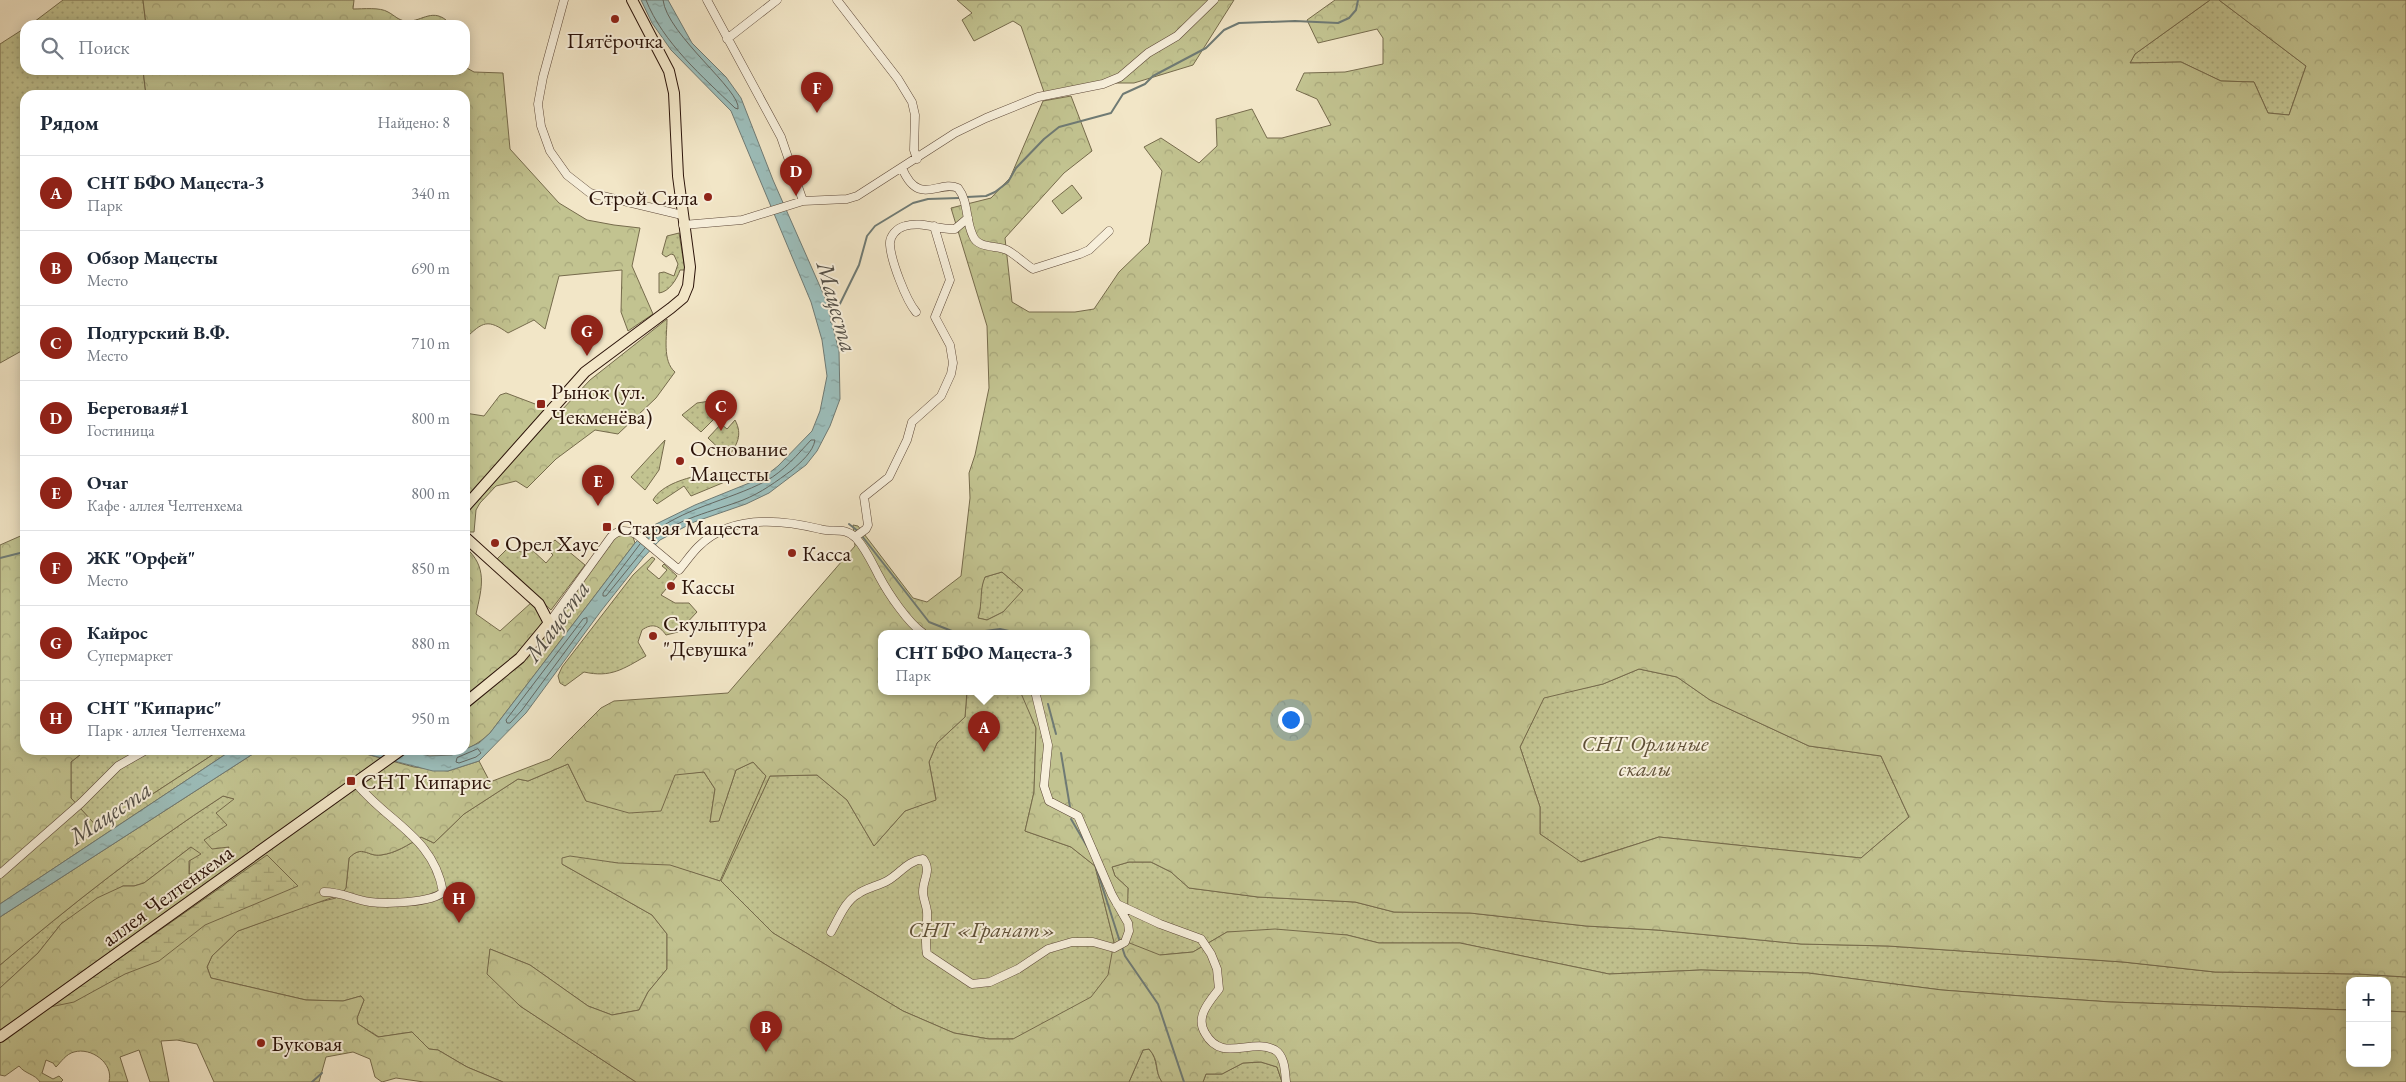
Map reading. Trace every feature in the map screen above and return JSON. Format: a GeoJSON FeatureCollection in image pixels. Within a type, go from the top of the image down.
{"type":"FeatureCollection","features":[{"type":"Feature","properties":{"kind":"main road"},"geometry":{"type":"LineString","coordinates":[[470,501],[585,372],[683,298],[688,286],[690,267],[683,220],[672,83],[665,61],[632,0]]}},
{"type":"Feature","properties":{"kind":"main road"},"geometry":{"type":"LineString","coordinates":[[470,543],[539,604],[549,622],[520,658],[470,699]]}},
{"type":"Feature","properties":{"kind":"main road","name":"аллея Челтенхема"},"geometry":{"type":"LineString","coordinates":[[0,1037],[394,755]]}},
{"type":"Feature","properties":{"kind":"street"},"geometry":{"type":"LineString","coordinates":[[564,0],[543,77],[538,104],[541,126],[550,151],[567,175],[590,193],[683,220],[734,221],[757,217],[803,202],[852,198],[917,159],[955,132],[1038,97],[1103,84],[1120,77],[1148,53],[1177,36],[1214,0]]}},
{"type":"Feature","properties":{"kind":"street"},"geometry":{"type":"LineString","coordinates":[[707,0],[781,138],[803,202]]}},
{"type":"Feature","properties":{"kind":"street"},"geometry":{"type":"LineString","coordinates":[[727,38],[777,0]]}},
{"type":"Feature","properties":{"kind":"street"},"geometry":{"type":"LineString","coordinates":[[837,0],[898,79],[908,95],[915,115],[914,150],[917,159]]}},
{"type":"Feature","properties":{"kind":"street"},"geometry":{"type":"LineString","coordinates":[[902,168],[910,182],[919,188],[931,190],[956,186],[966,202],[972,236],[980,244],[1006,250],[1032,268],[1080,254],[1088,250],[1109,231]]}},
{"type":"Feature","properties":{"kind":"street"},"geometry":{"type":"LineString","coordinates":[[916,312],[907,301],[890,248],[890,241],[896,231],[906,225],[955,229],[968,218]]}},
{"type":"Feature","properties":{"kind":"street"},"geometry":{"type":"LineString","coordinates":[[855,537],[866,529],[868,525],[864,497],[890,477],[907,440],[912,422],[941,396],[951,374],[953,363],[950,345],[936,317],[950,284],[934,226]]}},
{"type":"Feature","properties":{"kind":"street"},"geometry":{"type":"LineString","coordinates":[[549,622],[611,537],[618,531],[628,531],[637,534],[679,570],[698,547],[709,538],[742,524],[786,522],[826,530],[842,530],[855,537],[865,549],[880,578],[895,600],[920,630]]}},
{"type":"Feature","properties":{"kind":"street"},"geometry":{"type":"LineString","coordinates":[[831,932],[844,910],[857,894],[875,888],[915,860],[923,859],[928,865],[928,876],[923,889],[927,911],[925,941],[927,954],[972,984],[990,982],[1018,970],[1048,950],[1086,941],[1114,948],[1125,942],[1129,928],[1078,816],[1049,801],[1046,796],[1044,786],[1048,745],[1036,695]]}},
{"type":"Feature","properties":{"kind":"street"},"geometry":{"type":"LineString","coordinates":[[0,874],[81,803],[118,766],[137,755]]}},
{"type":"Feature","properties":{"kind":"street"},"geometry":{"type":"LineString","coordinates":[[324,892],[339,892],[370,902],[412,901],[440,896],[443,892],[426,849],[407,829],[370,800],[356,783]]}},
{"type":"Feature","properties":{"kind":"street"},"geometry":{"type":"LineString","coordinates":[[1118,904],[1160,924],[1201,939],[1211,954],[1217,969],[1219,989],[1205,1007],[1202,1018],[1201,1027],[1209,1041],[1220,1048],[1264,1047],[1274,1050],[1282,1059],[1286,1082]]}},
{"type":"Feature","properties":{"kind":"green space"},"geometry":{"type":"Polygon","coordinates":[[[63,0],[143,0],[145,20],[37,20],[63,0]]]}},
{"type":"Feature","properties":{"kind":"green space"},"geometry":{"type":"Polygon","coordinates":[[[143,0],[354,0],[353,9],[381,9],[402,20],[145,20],[143,0]]]}},
{"type":"Feature","properties":{"kind":"green space"},"geometry":{"type":"Polygon","coordinates":[[[957,0],[1234,0],[1193,65],[1134,83],[1113,83],[1044,92],[1021,26],[1013,21],[974,41],[962,20],[972,13],[957,0]]]}},
{"type":"Feature","properties":{"kind":"green space"},"geometry":{"type":"Polygon","coordinates":[[[1335,0],[2210,0],[2135,54],[2130,63],[2181,62],[2221,81],[2254,82],[2268,113],[2289,115],[2306,66],[2219,0],[2406,0],[2406,977],[2358,974],[2215,972],[2123,962],[1888,946],[1801,944],[1657,930],[1586,926],[1470,913],[1394,912],[1355,902],[1258,897],[1189,888],[1171,872],[1151,862],[1129,862],[1112,867],[1115,876],[1128,888],[1127,942],[1160,955],[1193,952],[1227,932],[1275,929],[1347,935],[1379,943],[1460,943],[1609,974],[1701,970],[1808,973],[1942,990],[2022,996],[2111,1002],[2346,1010],[2346,1067],[2391,1067],[2391,1011],[2406,1012],[2406,1082],[1282,1082],[1277,1067],[1261,1062],[1243,1063],[1222,1074],[1206,1074],[1203,1082],[1162,1082],[1158,1074],[1155,1058],[1149,1049],[1143,1050],[1129,1082],[636,1082],[520,1006],[487,974],[490,949],[530,965],[588,1006],[612,1015],[639,1010],[648,992],[667,969],[667,934],[652,915],[562,864],[562,858],[570,856],[618,863],[670,865],[720,881],[766,776],[753,762],[736,770],[719,821],[710,822],[715,789],[704,772],[675,775],[661,811],[629,813],[586,801],[568,764],[528,781],[518,779],[464,814],[434,843],[421,837],[402,848],[386,854],[376,855],[362,851],[354,854],[349,858],[346,888],[342,894],[238,931],[212,956],[207,967],[211,978],[306,1000],[343,1001],[361,996],[364,1000],[357,1018],[358,1024],[378,1037],[412,1032],[429,1049],[438,1050],[467,1067],[503,1082],[424,1082],[396,1078],[382,1082],[375,1077],[370,1059],[353,1052],[326,1057],[319,1082],[214,1082],[197,1044],[177,1040],[161,1041],[169,1082],[150,1082],[139,1050],[120,1057],[128,1082],[109,1082],[110,1075],[105,1063],[94,1054],[81,1051],[69,1054],[56,1067],[53,1063],[46,1060],[42,1073],[53,1079],[59,1076],[63,1080],[61,1082],[40,1082],[19,1066],[5,1076],[0,1075],[0,988],[38,953],[61,924],[97,898],[123,886],[134,886],[144,883],[191,847],[201,854],[189,861],[189,874],[200,872],[224,860],[229,847],[212,849],[204,840],[227,825],[216,813],[234,799],[223,796],[165,835],[54,920],[0,965],[0,917],[251,755],[370,755],[414,767],[448,771],[479,761],[490,782],[550,759],[601,708],[614,701],[728,693],[855,546],[853,525],[858,526],[913,598],[927,602],[961,576],[970,498],[969,473],[975,455],[989,388],[987,326],[951,208],[991,198],[1010,178],[1043,101],[1071,96],[1092,151],[1064,173],[1005,238],[1012,302],[1029,312],[1075,312],[1094,309],[1119,272],[1149,243],[1162,171],[1144,147],[1161,138],[1199,163],[1217,146],[1216,119],[1252,109],[1267,138],[1282,138],[1331,125],[1317,99],[1296,90],[1304,73],[1345,72],[1383,64],[1383,38],[1377,29],[1318,43],[1307,20],[1335,0]],[[1002,572],[985,577],[978,618],[987,620],[1003,612],[1023,590],[1002,572]],[[878,630],[878,695],[967,695],[965,717],[937,743],[929,762],[936,800],[905,811],[874,846],[847,800],[817,775],[770,776],[721,881],[773,933],[903,1011],[954,1033],[989,1039],[1013,1039],[1091,997],[1108,975],[1114,942],[1095,866],[1071,847],[1025,831],[1034,792],[1036,728],[1022,695],[1090,695],[1090,630],[878,630]],[[1639,669],[1603,684],[1544,698],[1520,747],[1540,807],[1540,834],[1581,862],[1659,837],[1861,858],[1909,817],[1881,756],[1809,746],[1710,700],[1677,677],[1639,669]]]}},
{"type":"Feature","properties":{"kind":"green space"},"geometry":{"type":"Polygon","coordinates":[[[2210,0],[2219,0],[2306,66],[2289,115],[2268,113],[2254,82],[2221,81],[2181,62],[2130,63],[2135,54],[2210,0]]]}},
{"type":"Feature","properties":{"kind":"green space"},"geometry":{"type":"Polygon","coordinates":[[[435,15],[446,20],[414,20],[435,15]]]}},
{"type":"Feature","properties":{"kind":"green space"},"geometry":{"type":"Polygon","coordinates":[[[20,31],[20,75],[144,75],[145,90],[20,90],[20,352],[0,363],[0,44],[20,31]]]}},
{"type":"Feature","properties":{"kind":"green space"},"geometry":{"type":"Polygon","coordinates":[[[470,70],[474,72],[503,73],[510,149],[559,203],[587,220],[640,228],[632,266],[653,314],[628,331],[621,312],[622,270],[559,276],[545,329],[534,320],[508,333],[495,326],[486,324],[476,328],[470,334],[470,90],[145,90],[144,75],[470,75],[470,70]]]}},
{"type":"Feature","properties":{"kind":"green space"},"geometry":{"type":"Polygon","coordinates":[[[1072,185],[1082,198],[1062,214],[1052,201],[1072,185]]]}},
{"type":"Feature","properties":{"kind":"green space"},"geometry":{"type":"Polygon","coordinates":[[[679,233],[685,270],[680,270],[669,288],[659,293],[659,273],[664,272],[674,276],[678,264],[674,255],[671,254],[666,257],[662,254],[667,236],[679,233]]]}},
{"type":"Feature","properties":{"kind":"green space"},"geometry":{"type":"Polygon","coordinates":[[[667,319],[667,355],[668,361],[675,372],[656,398],[618,434],[595,430],[556,459],[527,488],[516,481],[496,486],[476,510],[474,532],[470,532],[470,414],[484,416],[500,395],[506,393],[559,413],[590,380],[667,319]]]}},
{"type":"Feature","properties":{"kind":"green space"},"geometry":{"type":"Polygon","coordinates":[[[710,401],[719,403],[710,413],[715,418],[701,432],[682,415],[697,403],[710,401]]]}},
{"type":"Feature","properties":{"kind":"green space"},"geometry":{"type":"Polygon","coordinates":[[[735,420],[739,435],[728,457],[708,438],[721,424],[727,429],[735,420]]]}},
{"type":"Feature","properties":{"kind":"green space"},"geometry":{"type":"Polygon","coordinates":[[[665,440],[659,470],[645,490],[631,477],[665,440]]]}},
{"type":"Feature","properties":{"kind":"green space"},"geometry":{"type":"Polygon","coordinates":[[[704,474],[732,479],[691,496],[684,486],[657,504],[653,500],[657,494],[669,486],[704,474]]]}},
{"type":"Feature","properties":{"kind":"green space"},"geometry":{"type":"Polygon","coordinates":[[[621,533],[632,534],[635,543],[490,733],[470,747],[470,553],[477,562],[481,578],[476,614],[500,631],[532,602],[546,625],[612,538],[621,533]]]}},
{"type":"Feature","properties":{"kind":"green space"},"geometry":{"type":"Polygon","coordinates":[[[20,536],[20,755],[80,755],[71,762],[71,798],[99,829],[212,755],[224,755],[0,904],[0,545],[20,536]]]}},
{"type":"Feature","properties":{"kind":"green space"},"geometry":{"type":"Polygon","coordinates":[[[555,540],[585,565],[551,610],[496,560],[509,547],[521,552],[530,548],[546,563],[553,555],[546,548],[555,540]]]}},
{"type":"Feature","properties":{"kind":"green space"},"geometry":{"type":"Polygon","coordinates":[[[652,557],[655,559],[647,569],[659,579],[667,570],[662,566],[664,564],[677,576],[661,595],[675,603],[689,603],[697,612],[682,628],[682,631],[666,635],[655,626],[649,626],[642,630],[638,642],[646,656],[630,665],[609,673],[593,674],[584,672],[565,686],[560,683],[558,676],[562,667],[633,575],[652,557]]]}},
{"type":"Feature","properties":{"kind":"green space"},"geometry":{"type":"Polygon","coordinates":[[[1002,572],[1024,591],[1003,612],[987,620],[978,618],[985,577],[1002,572]]]}},
{"type":"Feature","properties":{"kind":"green space","name":"СНТ Орлиные скалы"},"geometry":{"type":"Polygon","coordinates":[[[1639,669],[1677,677],[1710,700],[1809,746],[1881,756],[1909,817],[1861,858],[1659,837],[1580,862],[1540,834],[1540,807],[1520,747],[1544,697],[1603,684],[1639,669]]]}},
{"type":"Feature","properties":{"kind":"green space","name":"СНТ «Гранат»"},"geometry":{"type":"Polygon","coordinates":[[[967,695],[1023,695],[1036,728],[1034,792],[1025,831],[1071,847],[1095,866],[1114,942],[1113,947],[1126,921],[1128,888],[1115,876],[1112,867],[1129,862],[1151,862],[1171,872],[1189,888],[1258,897],[1355,902],[1394,912],[1470,913],[1586,926],[1657,930],[1801,944],[1888,946],[2123,962],[2215,972],[2358,974],[2406,977],[2406,1012],[2391,1011],[2391,977],[2346,977],[2346,1010],[2111,1002],[1942,990],[1808,973],[1701,970],[1609,974],[1460,943],[1379,943],[1347,935],[1227,932],[1193,952],[1160,955],[1060,1082],[820,1082],[618,863],[562,864],[652,915],[667,934],[667,969],[648,992],[639,1010],[612,1015],[588,1006],[530,965],[490,949],[488,972],[520,1006],[636,1082],[503,1082],[467,1067],[438,1050],[429,1049],[412,1032],[379,1037],[358,1024],[357,1018],[364,1000],[361,996],[343,1001],[306,1000],[211,978],[207,967],[212,956],[238,931],[311,904],[336,898],[346,888],[349,858],[354,854],[362,851],[376,855],[386,854],[402,848],[421,837],[434,843],[464,814],[518,779],[528,781],[568,764],[586,801],[675,774],[704,772],[715,789],[710,822],[719,820],[736,770],[753,762],[766,776],[725,871],[770,776],[817,775],[847,800],[874,846],[905,811],[936,799],[929,762],[937,743],[965,717],[967,695]],[[671,866],[847,1057],[1013,1039],[989,1039],[954,1033],[903,1011],[773,933],[720,881],[671,866]]]}},
{"type":"Feature","properties":{"kind":"green space"},"geometry":{"type":"Polygon","coordinates":[[[80,755],[212,755],[99,829],[71,798],[71,762],[80,755]]]}},
{"type":"Feature","properties":{"kind":"green space"},"geometry":{"type":"Polygon","coordinates":[[[223,796],[235,799],[227,825],[229,847],[224,860],[200,872],[189,874],[191,847],[144,883],[134,886],[123,886],[61,924],[38,953],[0,988],[0,965],[108,877],[165,835],[223,796]]]}},
{"type":"Feature","properties":{"kind":"green space"},"geometry":{"type":"Polygon","coordinates":[[[267,855],[298,886],[205,925],[159,961],[125,974],[74,1002],[50,1007],[267,855]]]}},
{"type":"Feature","properties":{"kind":"green space"},"geometry":{"type":"Polygon","coordinates":[[[1149,1049],[1154,1057],[1162,1082],[1129,1082],[1143,1050],[1149,1049]]]}},
{"type":"Feature","properties":{"kind":"green space"},"geometry":{"type":"Polygon","coordinates":[[[1261,1062],[1277,1067],[1282,1082],[1203,1082],[1206,1074],[1222,1074],[1243,1063],[1261,1062]]]}},
{"type":"Feature","properties":{"kind":"water"},"geometry":{"type":"Polygon","coordinates":[[[641,0],[668,0],[692,43],[726,77],[741,98],[773,180],[826,300],[839,351],[840,399],[830,426],[817,451],[806,465],[769,493],[746,504],[694,522],[660,540],[643,558],[601,611],[526,713],[479,761],[448,771],[433,771],[371,755],[470,755],[470,747],[479,743],[490,733],[635,543],[652,526],[695,505],[764,477],[778,466],[812,431],[820,411],[827,376],[822,340],[811,302],[731,111],[671,50],[652,23],[641,0]]]}},
{"type":"Feature","properties":{"kind":"water"},"geometry":{"type":"Polygon","coordinates":[[[224,755],[251,755],[0,917],[0,904],[224,755]]]}},
{"type":"Feature","properties":{"kind":"waterway"},"geometry":{"type":"LineString","coordinates":[[967,197],[986,196],[995,192],[1008,182],[1016,168],[1044,139],[1059,127],[1111,113],[1123,94],[1145,84],[1153,76],[1206,48],[1224,30],[1239,23],[1295,21],[1338,23],[1349,18],[1356,10],[1358,0]]}},
{"type":"Feature","properties":{"kind":"waterway","name":"Мацеста"},"geometry":{"type":"LineString","coordinates":[[831,322],[859,265],[867,236],[875,226],[913,203],[928,199],[959,198]]}},
{"type":"Feature","properties":{"kind":"waterway"},"geometry":{"type":"LineString","coordinates":[[849,524],[859,532]]}},
{"type":"Feature","properties":{"kind":"waterway"},"geometry":{"type":"LineString","coordinates":[[862,536],[929,622],[949,630]]}},
{"type":"Feature","properties":{"kind":"waterway"},"geometry":{"type":"LineString","coordinates":[[0,558],[20,553]]}},
{"type":"Feature","properties":{"kind":"waterway"},"geometry":{"type":"LineString","coordinates":[[992,630],[1004,630]]}},
{"type":"Feature","properties":{"kind":"waterway"},"geometry":{"type":"LineString","coordinates":[[1048,704],[1056,734]]}},
{"type":"Feature","properties":{"kind":"waterway"},"geometry":{"type":"LineString","coordinates":[[1061,753],[1070,807]]}},
{"type":"Feature","properties":{"kind":"waterway"},"geometry":{"type":"LineString","coordinates":[[1071,819],[1088,848]]}},
{"type":"Feature","properties":{"kind":"waterway"},"geometry":{"type":"LineString","coordinates":[[1094,861],[1120,942]]}},
{"type":"Feature","properties":{"kind":"waterway"},"geometry":{"type":"LineString","coordinates":[[1122,947],[1125,956],[1158,1004],[1184,1082]]}},
{"type":"Feature","properties":{"kind":"waterway"},"geometry":{"type":"LineString","coordinates":[[312,1082],[322,1073]]}},
{"type":"Feature","properties":{"kind":"place","name":"Пятёрочка"},"geometry":{"type":"Point","coordinates":[615,19]}},
{"type":"Feature","properties":{"kind":"place","name":"ЖК \"Орфей\""},"geometry":{"type":"Point","coordinates":[817,113]}},
{"type":"Feature","properties":{"kind":"place","name":"Береговая#1"},"geometry":{"type":"Point","coordinates":[796,196]}},
{"type":"Feature","properties":{"kind":"place","name":"Строй Сила"},"geometry":{"type":"Point","coordinates":[708,197]}},
{"type":"Feature","properties":{"kind":"place","name":"Кайрос"},"geometry":{"type":"Point","coordinates":[587,356]}},
{"type":"Feature","properties":{"kind":"place","name":"Рынок (ул. Чекменёва)"},"geometry":{"type":"Point","coordinates":[541,404]}},
{"type":"Feature","properties":{"kind":"place","name":"Подгурский В.Ф."},"geometry":{"type":"Point","coordinates":[721,431]}},
{"type":"Feature","properties":{"kind":"place","name":"Основание Мацесты"},"geometry":{"type":"Point","coordinates":[680,461]}},
{"type":"Feature","properties":{"kind":"place","name":"Очаг"},"geometry":{"type":"Point","coordinates":[598,506]}},
{"type":"Feature","properties":{"kind":"place","name":"Старая Мацеста"},"geometry":{"type":"Point","coordinates":[607,527]}},
{"type":"Feature","properties":{"kind":"place","name":"Орел Хаус"},"geometry":{"type":"Point","coordinates":[495,543]}},
{"type":"Feature","properties":{"kind":"place","name":"Касса"},"geometry":{"type":"Point","coordinates":[792,553]}},
{"type":"Feature","properties":{"kind":"place","name":"Кассы"},"geometry":{"type":"Point","coordinates":[671,586]}},
{"type":"Feature","properties":{"kind":"place","name":"Скульптура \"Девушка\""},"geometry":{"type":"Point","coordinates":[653,636]}},
{"type":"Feature","properties":{"kind":"place","name":"СНТ БФО Мацеста-3"},"geometry":{"type":"Point","coordinates":[984,752]}},
{"type":"Feature","properties":{"kind":"place","name":"СНТ Кипарис"},"geometry":{"type":"Point","coordinates":[351,781]}},
{"type":"Feature","properties":{"kind":"place","name":"СНТ \"Кипарис\""},"geometry":{"type":"Point","coordinates":[459,923]}},
{"type":"Feature","properties":{"kind":"place","name":"Буковая"},"geometry":{"type":"Point","coordinates":[261,1043]}},
{"type":"Feature","properties":{"kind":"place","name":"Обзор Мацесты"},"geometry":{"type":"Point","coordinates":[766,1052]}}]}
